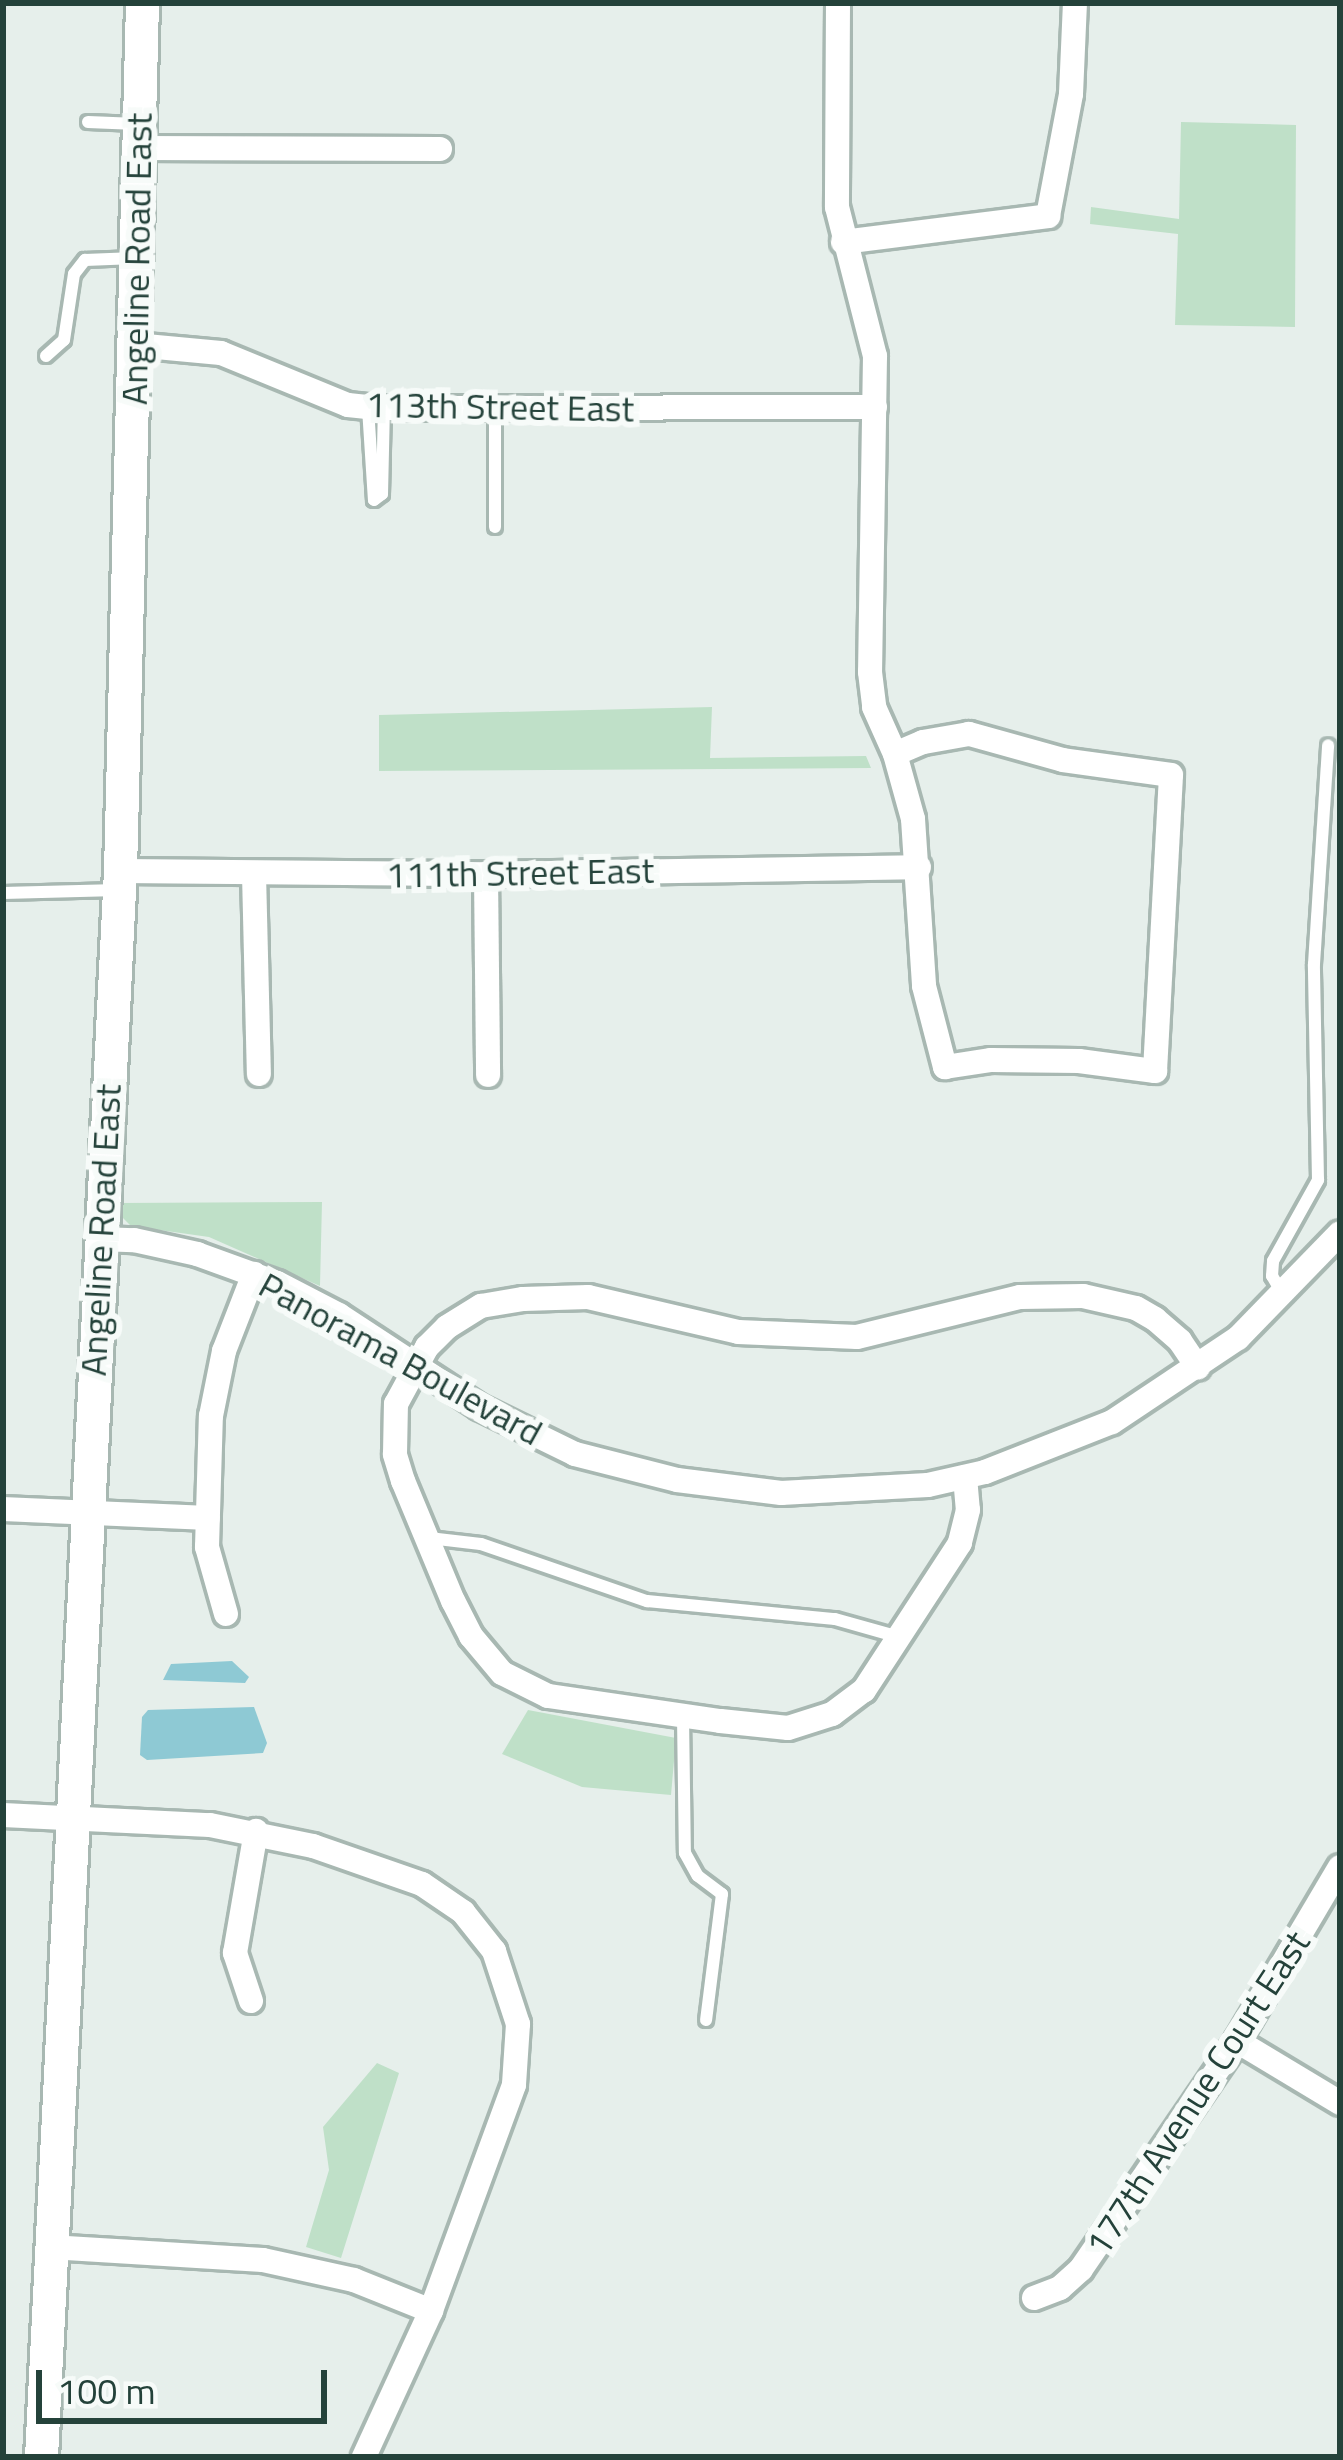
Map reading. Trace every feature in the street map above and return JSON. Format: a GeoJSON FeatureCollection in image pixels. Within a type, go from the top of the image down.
{"type":"FeatureCollection","features":[{"type":"Feature","properties":{"kind":"street","name":"Angeline Road East"},"geometry":{"type":"LineString","coordinates":[[40,2457],[120,880],[142,3]]}},
{"type":"Feature","properties":{"kind":"street"},"geometry":{"type":"LineString","coordinates":[[838,3],[834,176],[843,242],[872,336],[870,672],[874,707],[895,754],[914,819],[924,986],[944,1067],[991,1060],[1079,1060],[1155,1071],[1171,775],[1064,760],[969,734],[923,742],[895,754]]}},
{"type":"Feature","properties":{"kind":"street"},"geometry":{"type":"LineString","coordinates":[[843,242],[1048,216],[1071,94],[1075,3]]}},
{"type":"Feature","properties":{"kind":"street"},"geometry":{"type":"LineString","coordinates":[[138,136],[440,149]]}},
{"type":"Feature","properties":{"kind":"street","name":"113th Street East"},"geometry":{"type":"LineString","coordinates":[[135,345],[221,353],[348,404],[376,407],[875,407]]}},
{"type":"Feature","properties":{"kind":"street","name":"111th Street East"},"geometry":{"type":"LineString","coordinates":[[120,880],[254,874],[919,867]]}},
{"type":"Feature","properties":{"kind":"street"},"geometry":{"type":"LineString","coordinates":[[254,874],[259,1074]]}},
{"type":"Feature","properties":{"kind":"street"},"geometry":{"type":"LineString","coordinates":[[485,874],[488,1075]]}},
{"type":"Feature","properties":{"kind":"street","name":"Panorama Boulevard"},"geometry":{"type":"LineString","coordinates":[[99,1240],[134,1240],[197,1254],[254,1274],[339,1316],[415,1367],[554,1444],[677,1480],[781,1493],[880,1492],[965,1477],[1112,1422],[1198,1368],[1284,1295],[1340,1233]]}},
{"type":"Feature","properties":{"kind":"street"},"geometry":{"type":"LineString","coordinates":[[226,1614],[211,1570],[208,1518],[215,1389],[254,1274]]}},
{"type":"Feature","properties":{"kind":"street"},"geometry":{"type":"LineString","coordinates":[[965,1477],[968,1510],[960,1543],[864,1690],[818,1721],[788,1728],[682,1715],[548,1696],[502,1672],[471,1636],[428,1538],[395,1454],[396,1404],[415,1367],[447,1327],[481,1306],[588,1297],[738,1332],[857,1336],[1051,1294],[1136,1308],[1180,1341],[1198,1368]]}},
{"type":"Feature","properties":{"kind":"street"},"geometry":{"type":"LineString","coordinates":[[3,1510],[208,1518]]}},
{"type":"Feature","properties":{"kind":"street"},"geometry":{"type":"LineString","coordinates":[[3,1815],[256,1832],[422,1884],[463,1912],[504,1970],[518,2024],[514,2085],[431,2311],[364,2457]]}},
{"type":"Feature","properties":{"kind":"street"},"geometry":{"type":"LineString","coordinates":[[251,2001],[235,1953],[256,1832]]}},
{"type":"Feature","properties":{"kind":"street","name":"177th Avenue Court East"},"geometry":{"type":"LineString","coordinates":[[1034,2298],[1060,2288],[1081,2269],[1237,2041],[1340,1868]]}},
{"type":"Feature","properties":{"kind":"street"},"geometry":{"type":"LineString","coordinates":[[1237,2041],[1340,2103]]}},
{"type":"Feature","properties":{"kind":"street"},"geometry":{"type":"LineString","coordinates":[[50,2247],[280,2263],[354,2280],[431,2311]]}},
{"type":"Feature","properties":{"kind":"lane"},"geometry":{"type":"LineString","coordinates":[[88,122],[138,136]]}},
{"type":"Feature","properties":{"kind":"lane"},"geometry":{"type":"LineString","coordinates":[[46,356],[64,340],[74,274],[85,260],[136,258]]}},
{"type":"Feature","properties":{"kind":"lane"},"geometry":{"type":"LineString","coordinates":[[376,407],[382,494],[374,500],[376,407]]}},
{"type":"Feature","properties":{"kind":"lane"},"geometry":{"type":"LineString","coordinates":[[495,408],[495,527]]}},
{"type":"Feature","properties":{"kind":"lane"},"geometry":{"type":"LineString","coordinates":[[1284,1295],[1272,1276],[1273,1261],[1318,1180],[1314,964],[1328,746]]}},
{"type":"Feature","properties":{"kind":"lane"},"geometry":{"type":"LineString","coordinates":[[3,893],[120,880]]}},
{"type":"Feature","properties":{"kind":"lane"},"geometry":{"type":"LineString","coordinates":[[428,1538],[481,1544],[647,1601],[835,1618],[900,1638]]}},
{"type":"Feature","properties":{"kind":"lane"},"geometry":{"type":"LineString","coordinates":[[682,1715],[685,1853],[698,1876],[722,1894],[706,2020]]}},
{"type":"Feature","properties":{"kind":"green space"},"geometry":{"type":"Polygon","coordinates":[[[1181,122],[1296,125],[1295,327],[1175,325],[1178,234],[1090,224],[1091,207],[1179,219],[1181,122]]]}},
{"type":"Feature","properties":{"kind":"green space"},"geometry":{"type":"Polygon","coordinates":[[[712,707],[710,758],[866,756],[871,768],[379,771],[379,715],[712,707]]]}},
{"type":"Feature","properties":{"kind":"green space"},"geometry":{"type":"Polygon","coordinates":[[[322,1202],[320,1286],[209,1237],[131,1226],[120,1215],[118,1203],[322,1202]]]}},
{"type":"Feature","properties":{"kind":"green space"},"geometry":{"type":"Polygon","coordinates":[[[528,1710],[676,1738],[671,1795],[582,1787],[502,1754],[528,1710]]]}},
{"type":"Feature","properties":{"kind":"green space"},"geometry":{"type":"Polygon","coordinates":[[[377,2063],[399,2073],[341,2258],[306,2247],[329,2170],[323,2127],[377,2063]]]}},
{"type":"Feature","properties":{"kind":"water"},"geometry":{"type":"Polygon","coordinates":[[[232,1661],[249,1677],[245,1683],[163,1680],[171,1664],[232,1661]]]}},
{"type":"Feature","properties":{"kind":"water"},"geometry":{"type":"Polygon","coordinates":[[[254,1707],[267,1743],[263,1753],[147,1760],[140,1755],[142,1717],[148,1710],[254,1707]]]}}]}
